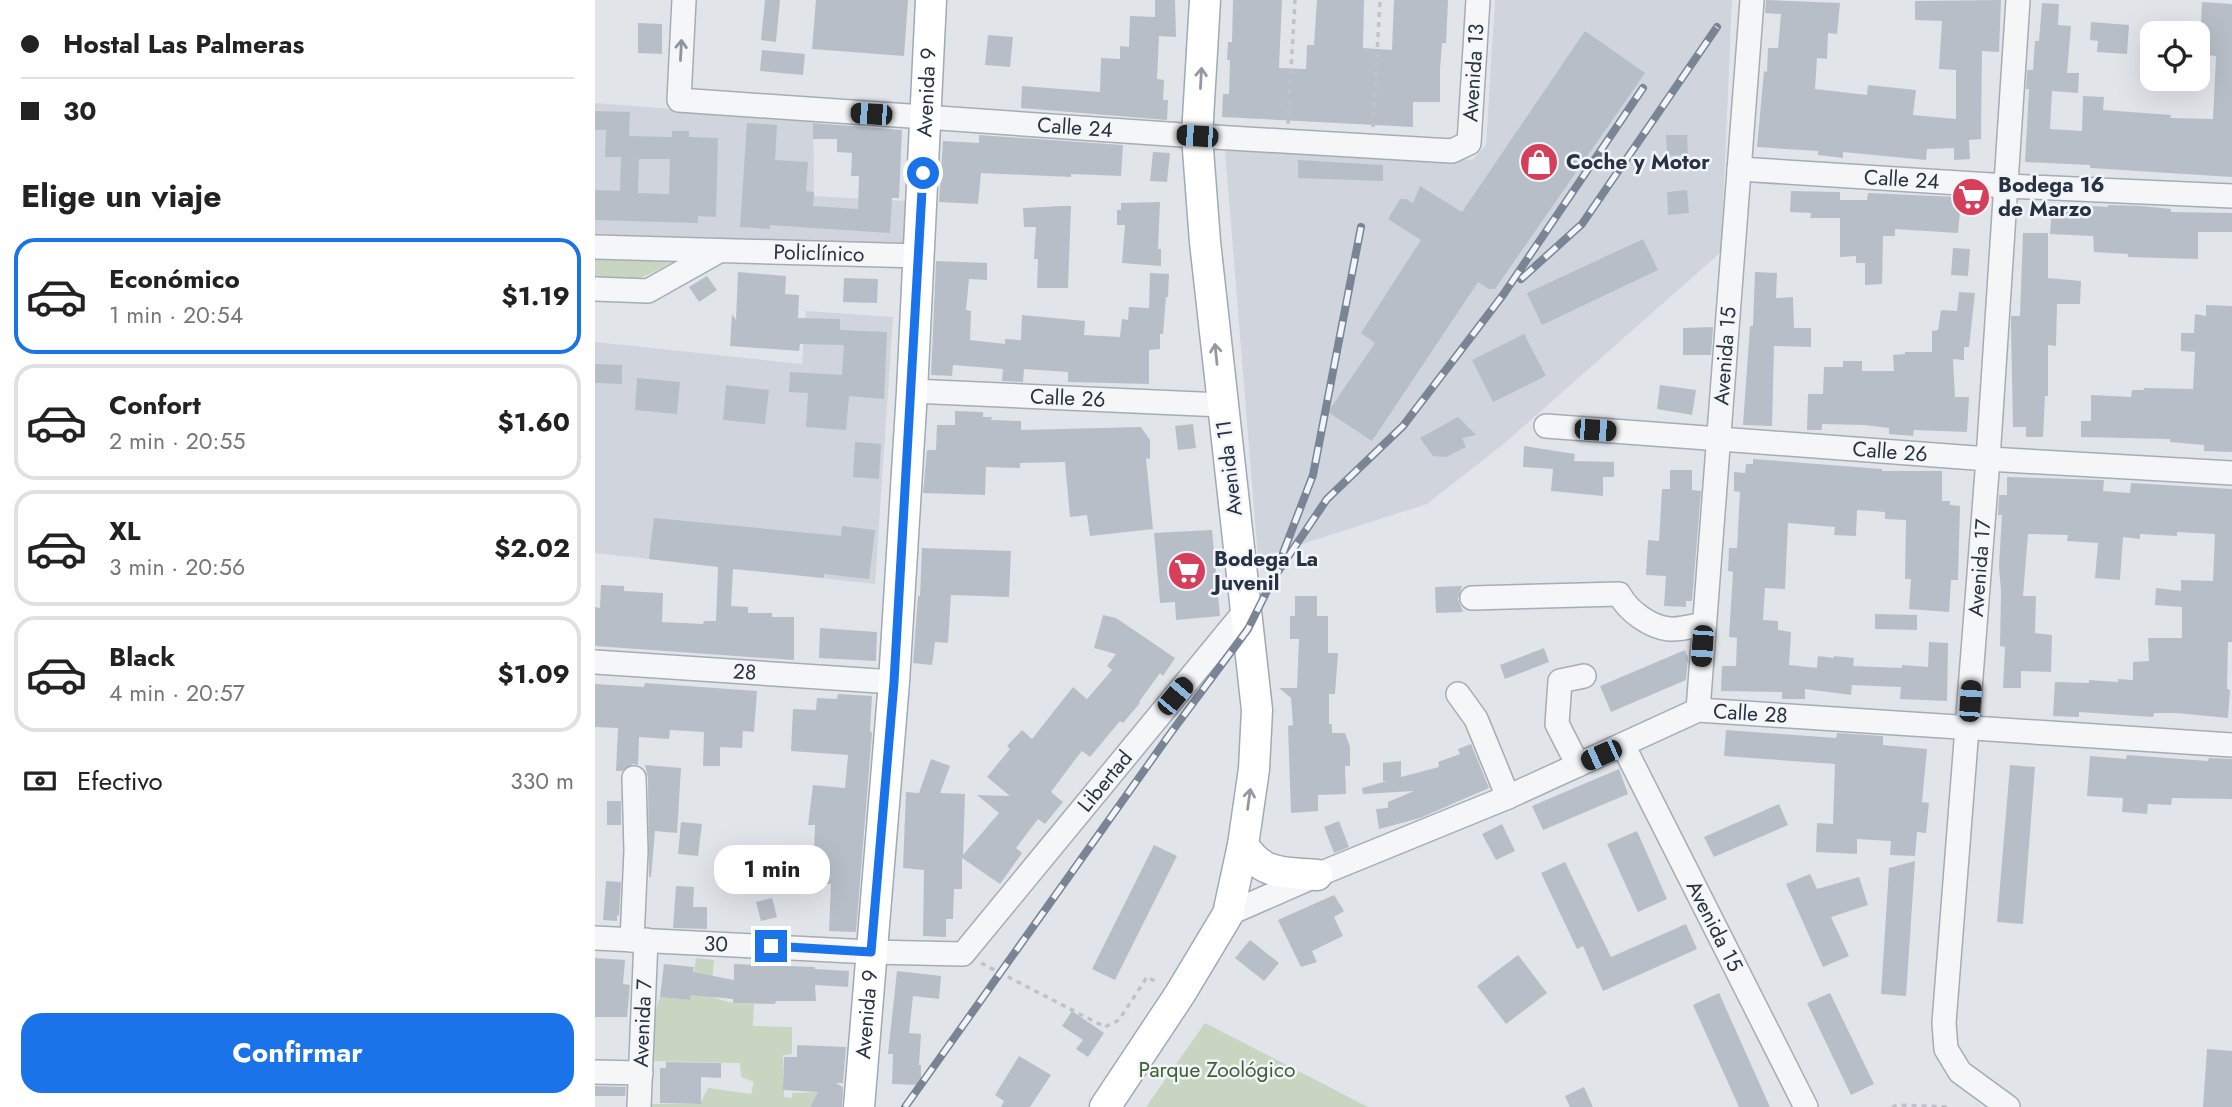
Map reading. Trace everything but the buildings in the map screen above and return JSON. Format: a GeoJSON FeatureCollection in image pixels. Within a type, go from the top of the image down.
{"type":"FeatureCollection","features":[{"type":"Feature","properties":{"kind":"main road","name":"Avenida 9"},"geometry":{"type":"LineString","coordinates":[[859,1107],[894,682],[920,256],[931,0]]}},
{"type":"Feature","properties":{"kind":"main road","name":"Avenida 11"},"geometry":{"type":"LineString","coordinates":[[1105,1107],[1180,995],[1228,914],[1243,845],[1254,769],[1257,710],[1221,405],[1197,136],[1205,0]]}},
{"type":"Feature","properties":{"kind":"main road"},"geometry":{"type":"LineString","coordinates":[[1243,845],[1253,861],[1275,872],[1317,875]]}},
{"type":"Feature","properties":{"kind":"street","name":"Calle 24"},"geometry":{"type":"LineString","coordinates":[[684,0],[679,100],[1452,151],[1469,143]]}},
{"type":"Feature","properties":{"kind":"street","name":"Avenida 13"},"geometry":{"type":"LineString","coordinates":[[1469,143],[1478,0]]}},
{"type":"Feature","properties":{"kind":"street","name":"Avenida 15"},"geometry":{"type":"LineString","coordinates":[[1698,710],[1752,0]]}},
{"type":"Feature","properties":{"kind":"street","name":"Avenida 17"},"geometry":{"type":"LineString","coordinates":[[2008,1107],[1960,1072],[1946,1049],[1944,1023],[1988,458],[2018,0]]}},
{"type":"Feature","properties":{"kind":"street","name":"Calle 24"},"geometry":{"type":"LineString","coordinates":[[1739,169],[2007,186],[2232,196]]}},
{"type":"Feature","properties":{"kind":"street","name":"Policlínico"},"geometry":{"type":"LineString","coordinates":[[595,247],[920,256]]}},
{"type":"Feature","properties":{"kind":"street"},"geometry":{"type":"LineString","coordinates":[[595,289],[648,291],[719,251]]}},
{"type":"Feature","properties":{"kind":"street","name":"Calle 26"},"geometry":{"type":"LineString","coordinates":[[912,391],[1221,405]]}},
{"type":"Feature","properties":{"kind":"street","name":"Calle 26"},"geometry":{"type":"LineString","coordinates":[[1546,426],[2232,473]]}},
{"type":"Feature","properties":{"kind":"street"},"geometry":{"type":"LineString","coordinates":[[1472,598],[1619,594],[1643,620],[1670,629],[1704,624]]}},
{"type":"Feature","properties":{"kind":"street","name":"Libertad"},"geometry":{"type":"LineString","coordinates":[[963,954],[1246,610]]}},
{"type":"Feature","properties":{"kind":"street","name":"28"},"geometry":{"type":"LineString","coordinates":[[595,662],[894,682]]}},
{"type":"Feature","properties":{"kind":"street"},"geometry":{"type":"LineString","coordinates":[[1578,765],[1557,723],[1560,681],[1584,676]]}},
{"type":"Feature","properties":{"kind":"street"},"geometry":{"type":"LineString","coordinates":[[1458,694],[1476,719],[1508,797]]}},
{"type":"Feature","properties":{"kind":"street","name":"Calle 28"},"geometry":{"type":"LineString","coordinates":[[1228,914],[1508,797],[1698,710],[2232,745]]}},
{"type":"Feature","properties":{"kind":"street","name":"Avenida 15"},"geometry":{"type":"LineString","coordinates":[[1623,745],[1806,1107]]}},
{"type":"Feature","properties":{"kind":"street","name":"Avenida 7"},"geometry":{"type":"LineString","coordinates":[[634,778],[639,940],[639,1107]]}},
{"type":"Feature","properties":{"kind":"street","name":"30"},"geometry":{"type":"LineString","coordinates":[[595,938],[963,954]]}},
{"type":"Feature","properties":{"kind":"street"},"geometry":{"type":"LineString","coordinates":[[595,1072],[641,1073]]}},
{"type":"Feature","properties":{"kind":"path"},"geometry":{"type":"LineString","coordinates":[[1287,141],[1295,0]]}},
{"type":"Feature","properties":{"kind":"path"},"geometry":{"type":"LineString","coordinates":[[1372,146],[1380,0]]}},
{"type":"Feature","properties":{"kind":"path"},"geometry":{"type":"LineString","coordinates":[[963,954],[1105,1027],[1119,1020],[1147,977],[1180,995]]}},
{"type":"Feature","properties":{"kind":"path"},"geometry":{"type":"LineString","coordinates":[[1892,1107],[1950,1107]]}},
{"type":"Feature","properties":{"kind":"shaded area"},"geometry":{"type":"Polygon","coordinates":[[[1495,0],[1732,0],[1721,252],[1506,442],[1427,504],[1258,558],[1225,150],[1472,160],[1486,145],[1495,0]]]}},
{"type":"Feature","properties":{"kind":"shaded area"},"geometry":{"type":"Polygon","coordinates":[[[595,103],[813,120],[814,196],[906,201],[904,247],[595,238],[595,103]]]}},
{"type":"Feature","properties":{"kind":"shaded area"},"geometry":{"type":"Polygon","coordinates":[[[806,311],[893,317],[875,584],[595,553],[595,342],[802,364],[806,311]]]}},
{"type":"Feature","properties":{"kind":"green space"},"geometry":{"type":"Polygon","coordinates":[[[595,257],[675,260],[636,280],[595,277],[595,257]]]}},
{"type":"Feature","properties":{"kind":"green space"},"geometry":{"type":"Polygon","coordinates":[[[696,958],[714,960],[711,997],[733,1003],[754,1004],[753,1026],[792,1027],[792,1054],[783,1055],[784,1097],[792,1098],[792,1093],[818,1092],[810,1107],[649,1107],[649,1104],[700,1104],[708,1088],[751,1094],[754,1082],[741,1077],[740,1063],[653,1061],[655,1012],[660,997],[690,1000],[696,958]]]}},
{"type":"Feature","properties":{"kind":"green space","name":"Parque Zoológico"},"geometry":{"type":"Polygon","coordinates":[[[1205,1023],[1368,1107],[1146,1107],[1205,1023]]]}},
{"type":"Feature","properties":{"kind":"railway"},"geometry":{"type":"LineString","coordinates":[[1521,279],[1582,224],[1717,27]]}},
{"type":"Feature","properties":{"kind":"railway"},"geometry":{"type":"LineString","coordinates":[[905,1107],[1170,734],[1248,629],[1273,579],[1327,499],[1403,426],[1503,295],[1643,88]]}},
{"type":"Feature","properties":{"kind":"railway"},"geometry":{"type":"LineString","coordinates":[[1283,553],[1313,475],[1361,227]]}},
{"type":"Feature","properties":{"kind":"place","name":"Coche y Motor"},"geometry":{"type":"Point","coordinates":[1539,162]}},
{"type":"Feature","properties":{"kind":"place","name":"Bodega 16 de Marzo"},"geometry":{"type":"Point","coordinates":[1971,197]}},
{"type":"Feature","properties":{"kind":"place","name":"Bodega La Juvenil"},"geometry":{"type":"Point","coordinates":[1187,571]}},
{"type":"Feature","properties":{"kind":"route"},"geometry":{"type":"LineString","coordinates":[[771,946],[871,952],[894,682],[923,173]]}}]}
